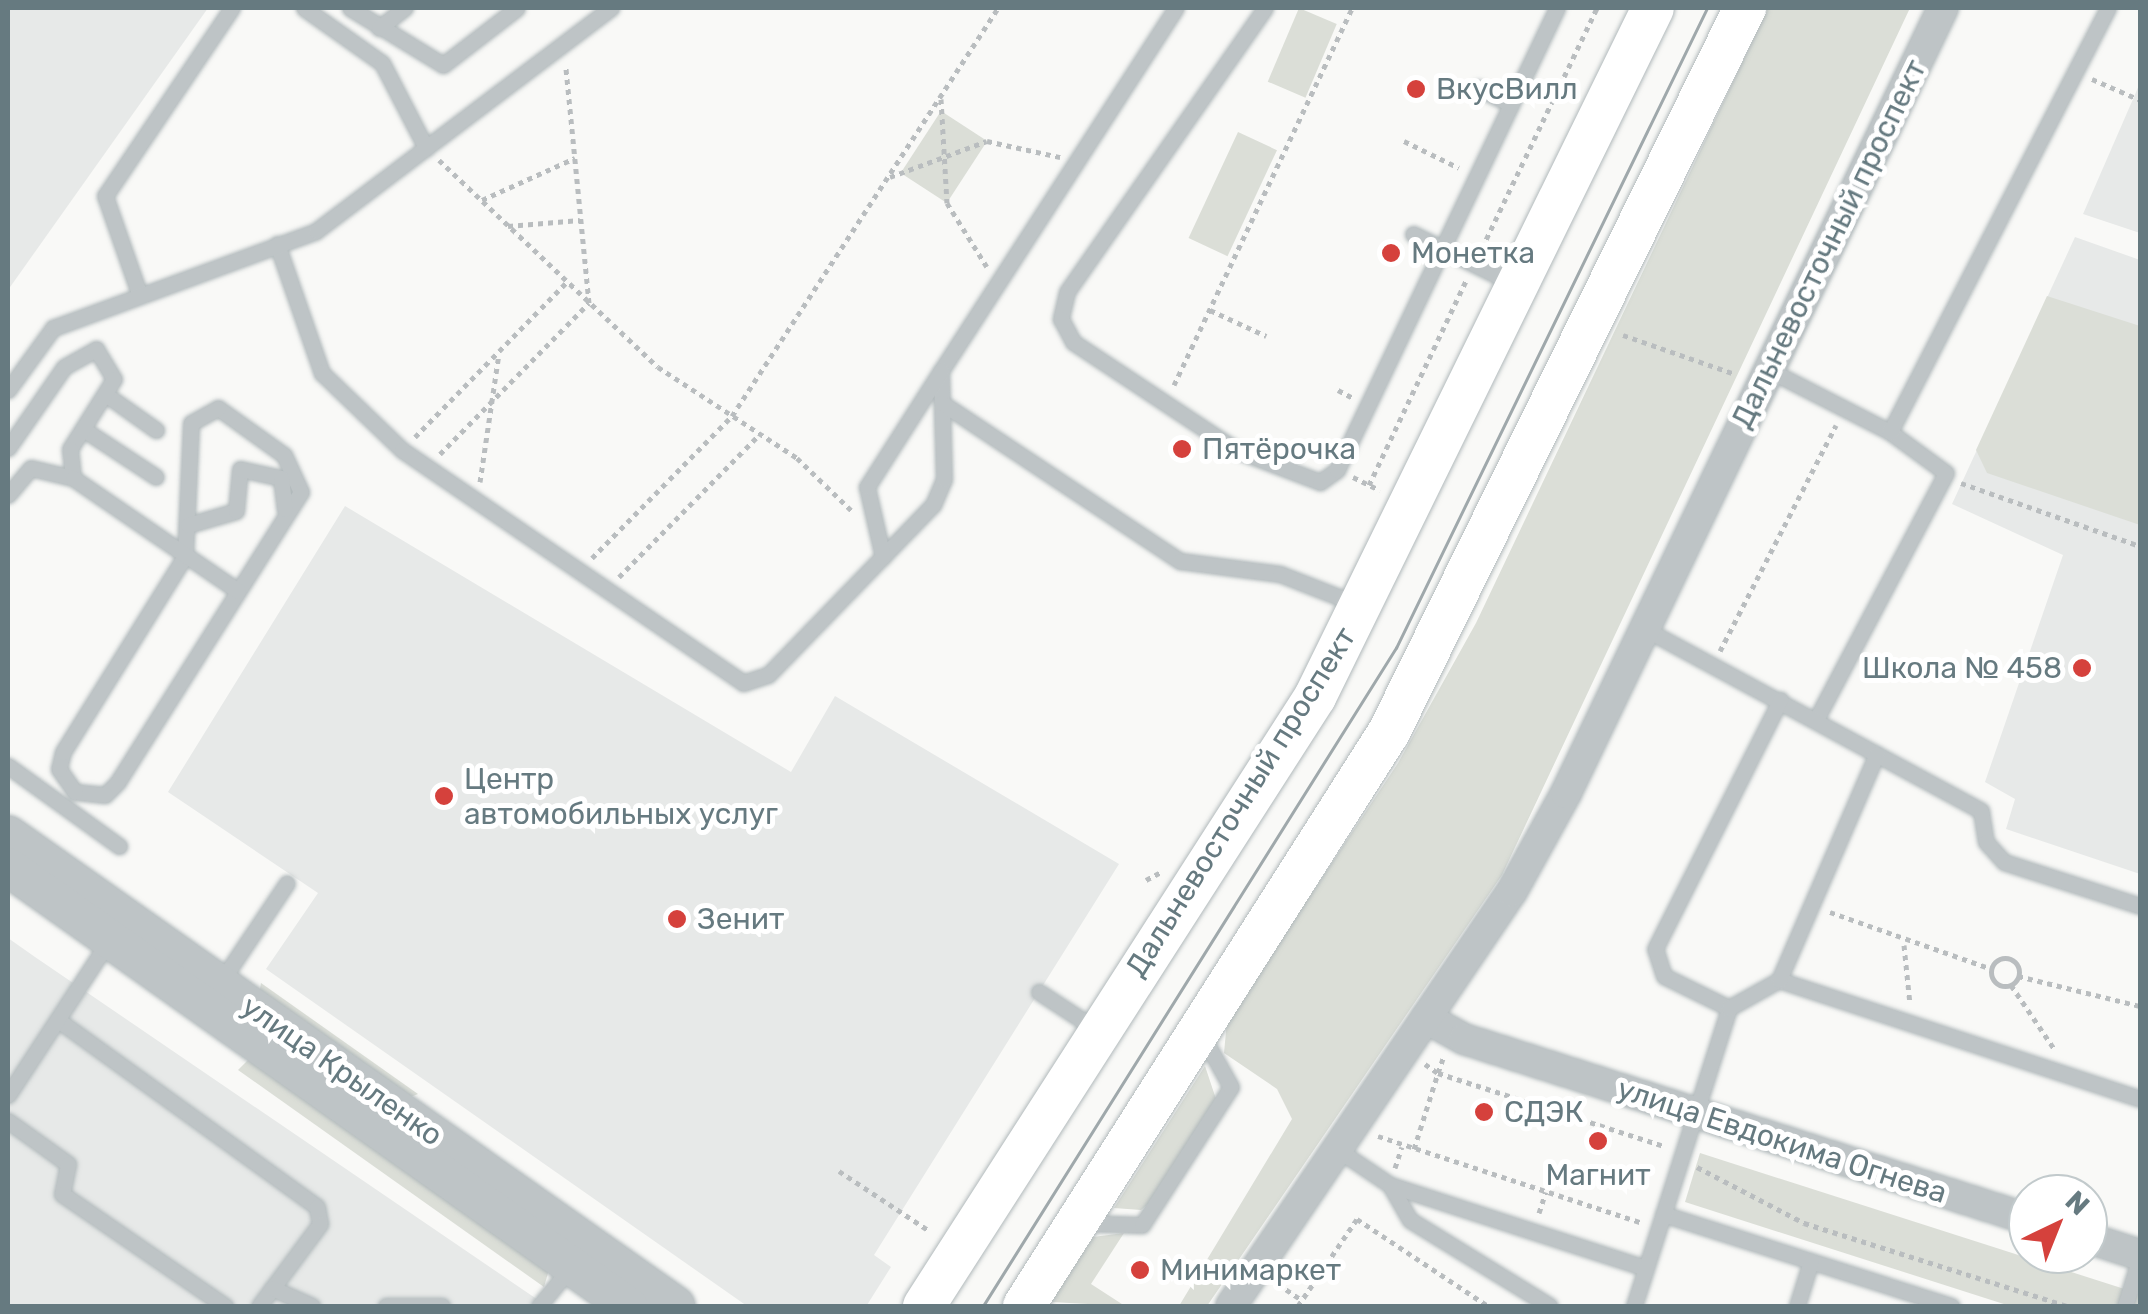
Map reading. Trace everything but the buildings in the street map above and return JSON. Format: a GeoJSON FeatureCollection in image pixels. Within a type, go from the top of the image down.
{"type":"FeatureCollection","features":[{"type":"Feature","properties":{"kind":"main road","name":"Дальневосточный проспект"},"geometry":{"type":"LineString","coordinates":[[924,1306],[1315,697],[1363,607],[1653,8]]}},
{"type":"Feature","properties":{"kind":"main road"},"geometry":{"type":"LineString","coordinates":[[1024,1306],[1389,732],[1463,595],[1745,8]]}},
{"type":"Feature","properties":{"kind":"street","name":"Дальневосточный проспект"},"geometry":{"type":"LineString","coordinates":[[1232,1306],[1521,875],[1944,8]]}},
{"type":"Feature","properties":{"kind":"street","name":"улица Крыленко"},"geometry":{"type":"LineString","coordinates":[[8,835],[83,904],[117,929],[580,1255],[676,1306]]}},
{"type":"Feature","properties":{"kind":"street","name":"улица Крыленко"},"geometry":{"type":"LineString","coordinates":[[8,867],[83,904]]}},
{"type":"Feature","properties":{"kind":"street","name":"улица Крыленко"},"geometry":{"type":"LineString","coordinates":[[117,929],[220,985],[580,1255],[628,1306]]}},
{"type":"Feature","properties":{"kind":"street","name":"улица Евдокима Огнева"},"geometry":{"type":"LineString","coordinates":[[1426,1018],[1464,1039],[2008,1213]]}},
{"type":"Feature","properties":{"kind":"street"},"geometry":{"type":"LineString","coordinates":[[2108,1245],[2140,1256]]}},
{"type":"Feature","properties":{"kind":"lane"},"geometry":{"type":"LineString","coordinates":[[138,290],[106,196],[232,8]]}},
{"type":"Feature","properties":{"kind":"lane"},"geometry":{"type":"LineString","coordinates":[[304,8],[382,63],[426,148]]}},
{"type":"Feature","properties":{"kind":"lane"},"geometry":{"type":"LineString","coordinates":[[350,8],[442,64],[518,8]]}},
{"type":"Feature","properties":{"kind":"lane"},"geometry":{"type":"LineString","coordinates":[[379,28],[405,8]]}},
{"type":"Feature","properties":{"kind":"lane"},"geometry":{"type":"LineString","coordinates":[[8,390],[53,328],[138,290],[316,231],[608,8]]}},
{"type":"Feature","properties":{"kind":"lane"},"geometry":{"type":"LineString","coordinates":[[883,556],[869,527],[866,487],[1176,8]]}},
{"type":"Feature","properties":{"kind":"lane"},"geometry":{"type":"LineString","coordinates":[[1266,8],[1067,292],[1061,320],[1073,342],[1165,404],[1298,481],[1320,482],[1337,470],[1557,8]]}},
{"type":"Feature","properties":{"kind":"lane"},"geometry":{"type":"LineString","coordinates":[[1890,432],[2108,8]]}},
{"type":"Feature","properties":{"kind":"lane"},"geometry":{"type":"LineString","coordinates":[[1478,88],[1511,104]]}},
{"type":"Feature","properties":{"kind":"lane"},"geometry":{"type":"LineString","coordinates":[[1413,234],[1519,287]]}},
{"type":"Feature","properties":{"kind":"lane"},"geometry":{"type":"LineString","coordinates":[[278,244],[322,373],[402,450],[744,683],[768,675],[932,505],[944,478],[942,371]]}},
{"type":"Feature","properties":{"kind":"lane"},"geometry":{"type":"LineString","coordinates":[[8,448],[78,353],[109,357],[108,396],[70,449],[73,478]]}},
{"type":"Feature","properties":{"kind":"lane"},"geometry":{"type":"LineString","coordinates":[[1767,369],[1890,432],[1946,473],[1816,720]]}},
{"type":"Feature","properties":{"kind":"lane"},"geometry":{"type":"LineString","coordinates":[[108,396],[156,430]]}},
{"type":"Feature","properties":{"kind":"lane"},"geometry":{"type":"LineString","coordinates":[[942,403],[1180,562],[1280,574],[1363,607]]}},
{"type":"Feature","properties":{"kind":"lane"},"geometry":{"type":"LineString","coordinates":[[218,408],[297,471],[301,492],[118,782],[105,795],[75,792],[59,769],[63,752],[185,556],[188,525],[191,423],[218,408]]}},
{"type":"Feature","properties":{"kind":"lane"},"geometry":{"type":"LineString","coordinates":[[83,429],[156,477]]}},
{"type":"Feature","properties":{"kind":"lane"},"geometry":{"type":"LineString","coordinates":[[8,495],[31,468],[73,478],[238,592]]}},
{"type":"Feature","properties":{"kind":"lane"},"geometry":{"type":"LineString","coordinates":[[188,525],[236,510],[240,469],[281,478],[288,494],[282,523]]}},
{"type":"Feature","properties":{"kind":"lane"},"geometry":{"type":"LineString","coordinates":[[1643,628],[1981,811],[1986,842],[2004,862],[2140,906]]}},
{"type":"Feature","properties":{"kind":"lane"},"geometry":{"type":"LineString","coordinates":[[1729,1008],[1664,976],[1655,949],[1780,700]]}},
{"type":"Feature","properties":{"kind":"lane"},"geometry":{"type":"LineString","coordinates":[[1634,1306],[1729,1008],[1779,980],[1809,902],[1877,754]]}},
{"type":"Feature","properties":{"kind":"lane"},"geometry":{"type":"LineString","coordinates":[[8,766],[120,846]]}},
{"type":"Feature","properties":{"kind":"lane"},"geometry":{"type":"LineString","coordinates":[[220,985],[288,883]]}},
{"type":"Feature","properties":{"kind":"lane"},"geometry":{"type":"LineString","coordinates":[[8,1094],[117,929]]}},
{"type":"Feature","properties":{"kind":"lane"},"geometry":{"type":"LineString","coordinates":[[1779,980],[2140,1099]]}},
{"type":"Feature","properties":{"kind":"lane"},"geometry":{"type":"LineString","coordinates":[[1039,992],[1098,1030]]}},
{"type":"Feature","properties":{"kind":"lane"},"geometry":{"type":"LineString","coordinates":[[58,1020],[317,1207],[320,1224],[258,1306]]}},
{"type":"Feature","properties":{"kind":"lane"},"geometry":{"type":"LineString","coordinates":[[8,1121],[68,1164],[62,1194],[225,1306]]}},
{"type":"Feature","properties":{"kind":"lane"},"geometry":{"type":"LineString","coordinates":[[1338,1150],[1390,1185],[1646,1268]]}},
{"type":"Feature","properties":{"kind":"lane"},"geometry":{"type":"LineString","coordinates":[[1390,1185],[1410,1220],[1550,1306]]}},
{"type":"Feature","properties":{"kind":"lane"},"geometry":{"type":"LineString","coordinates":[[1661,1221],[1812,1261],[1952,1306]]}},
{"type":"Feature","properties":{"kind":"lane"},"geometry":{"type":"LineString","coordinates":[[539,1306],[580,1255]]}},
{"type":"Feature","properties":{"kind":"lane"},"geometry":{"type":"LineString","coordinates":[[2125,1306],[2140,1256]]}},
{"type":"Feature","properties":{"kind":"lane"},"geometry":{"type":"LineString","coordinates":[[1797,1306],[1812,1261]]}},
{"type":"Feature","properties":{"kind":"lane"},"geometry":{"type":"LineString","coordinates":[[272,1288],[312,1306]]}},
{"type":"Feature","properties":{"kind":"lane"},"geometry":{"type":"LineString","coordinates":[[386,1306],[442,1306]]}},
{"type":"Feature","properties":{"kind":"path"},"geometry":{"type":"LineString","coordinates":[[580,571],[732,416],[998,8]]}},
{"type":"Feature","properties":{"kind":"path"},"geometry":{"type":"LineString","coordinates":[[1165,404],[1352,8]]}},
{"type":"Feature","properties":{"kind":"path"},"geometry":{"type":"LineString","coordinates":[[427,467],[589,303],[563,44]]}},
{"type":"Feature","properties":{"kind":"path"},"geometry":{"type":"LineString","coordinates":[[2075,72],[2140,100]]}},
{"type":"Feature","properties":{"kind":"path"},"geometry":{"type":"LineString","coordinates":[[940,96],[947,203],[997,284]]}},
{"type":"Feature","properties":{"kind":"path"},"geometry":{"type":"LineString","coordinates":[[887,178],[988,141],[1077,160]]}},
{"type":"Feature","properties":{"kind":"path"},"geometry":{"type":"LineString","coordinates":[[1404,141],[1476,177]]}},
{"type":"Feature","properties":{"kind":"path"},"geometry":{"type":"LineString","coordinates":[[426,148],[658,368],[760,434],[869,527]]}},
{"type":"Feature","properties":{"kind":"path"},"geometry":{"type":"LineString","coordinates":[[481,200],[575,158]]}},
{"type":"Feature","properties":{"kind":"path"},"geometry":{"type":"LineString","coordinates":[[508,226],[581,220]]}},
{"type":"Feature","properties":{"kind":"path"},"geometry":{"type":"LineString","coordinates":[[402,450],[568,282]]}},
{"type":"Feature","properties":{"kind":"path"},"geometry":{"type":"LineString","coordinates":[[1210,310],[1266,336]]}},
{"type":"Feature","properties":{"kind":"path"},"geometry":{"type":"LineString","coordinates":[[1624,335],[1736,370],[1730,392]]}},
{"type":"Feature","properties":{"kind":"path"},"geometry":{"type":"LineString","coordinates":[[477,501],[499,351]]}},
{"type":"Feature","properties":{"kind":"path"},"geometry":{"type":"LineString","coordinates":[[1714,664],[1844,409]]}},
{"type":"Feature","properties":{"kind":"path"},"geometry":{"type":"LineString","coordinates":[[607,590],[760,434]]}},
{"type":"Feature","properties":{"kind":"path"},"geometry":{"type":"LineString","coordinates":[[1337,470],[1387,493]]}},
{"type":"Feature","properties":{"kind":"path"},"geometry":{"type":"LineString","coordinates":[[1946,473],[2140,546]]}},
{"type":"Feature","properties":{"kind":"path"},"geometry":{"type":"LineString","coordinates":[[1809,902],[1904,945],[1992,969],[2008,959],[2018,976],[2140,1006]]}},
{"type":"Feature","properties":{"kind":"path"},"geometry":{"type":"LineString","coordinates":[[1904,945],[1905,1021]]}},
{"type":"Feature","properties":{"kind":"path"},"geometry":{"type":"LineString","coordinates":[[1992,969],[1996,983],[2010,985],[2073,1077]]}},
{"type":"Feature","properties":{"kind":"path"},"geometry":{"type":"LineString","coordinates":[[2010,985],[2018,976]]}},
{"type":"Feature","properties":{"kind":"path"},"geometry":{"type":"LineString","coordinates":[[1414,1149],[1444,1055]]}},
{"type":"Feature","properties":{"kind":"path"},"geometry":{"type":"LineString","coordinates":[[1423,1062],[1438,1073],[1682,1155],[1804,1223],[2068,1306]]}},
{"type":"Feature","properties":{"kind":"path"},"geometry":{"type":"LineString","coordinates":[[1376,1135],[1661,1221]]}},
{"type":"Feature","properties":{"kind":"path"},"geometry":{"type":"LineString","coordinates":[[839,1171],[928,1230]]}},
{"type":"Feature","properties":{"kind":"path"},"geometry":{"type":"LineString","coordinates":[[1278,1284],[1300,1304],[1358,1218],[1488,1306]]}},
{"type":"Feature","properties":{"kind":"shaded area"},"geometry":{"type":"Polygon","coordinates":[[[8,8],[208,8],[8,290],[8,8]]]}},
{"type":"Feature","properties":{"kind":"shaded area"},"geometry":{"type":"Polygon","coordinates":[[[1299,8],[1337,24],[1305,98],[1268,82],[1299,8]]]}},
{"type":"Feature","properties":{"kind":"shaded area"},"geometry":{"type":"Polygon","coordinates":[[[1768,8],[1910,8],[1502,875],[1207,1306],[1179,1306],[1292,1119],[1277,1089],[1224,1053],[1227,1021],[1398,763],[1476,623],[1768,8]]]}},
{"type":"Feature","properties":{"kind":"shaded area"},"geometry":{"type":"Polygon","coordinates":[[[2140,83],[2140,233],[2083,214],[2140,83]]]}},
{"type":"Feature","properties":{"kind":"shaded area"},"geometry":{"type":"Polygon","coordinates":[[[941,111],[987,141],[947,203],[901,173],[941,111]]]}},
{"type":"Feature","properties":{"kind":"shaded area"},"geometry":{"type":"Polygon","coordinates":[[[1238,132],[1277,150],[1228,256],[1189,238],[1238,132]]]}},
{"type":"Feature","properties":{"kind":"shaded area","name":"Школа № 458"},"geometry":{"type":"Polygon","coordinates":[[[2075,237],[2140,260],[2140,874],[2006,829],[2015,799],[1985,782],[2063,555],[1952,504],[2075,237]]]}},
{"type":"Feature","properties":{"kind":"shaded area"},"geometry":{"type":"Polygon","coordinates":[[[2047,296],[2140,326],[2140,525],[1987,473],[1976,450],[2047,296]]]}},
{"type":"Feature","properties":{"kind":"shaded area"},"geometry":{"type":"Polygon","coordinates":[[[345,506],[791,772],[835,696],[1119,864],[874,1255],[891,1267],[867,1305],[747,1306],[266,969],[318,893],[168,792],[345,506]]]}},
{"type":"Feature","properties":{"kind":"shaded area"},"geometry":{"type":"Polygon","coordinates":[[[8,938],[35,957],[547,1306],[8,1306],[8,938]]]}},
{"type":"Feature","properties":{"kind":"shaded area"},"geometry":{"type":"Polygon","coordinates":[[[261,983],[418,1094],[408,1098],[259,995],[261,983]]]}},
{"type":"Feature","properties":{"kind":"shaded area"},"geometry":{"type":"Polygon","coordinates":[[[250,1058],[550,1266],[544,1287],[238,1070],[250,1058]]]}},
{"type":"Feature","properties":{"kind":"shaded area"},"geometry":{"type":"Polygon","coordinates":[[[1205,1066],[1216,1099],[1154,1199],[1141,1210],[1114,1208],[1205,1066]]]}},
{"type":"Feature","properties":{"kind":"shaded area"},"geometry":{"type":"Polygon","coordinates":[[[1700,1153],[2008,1252],[2008,1274],[2078,1274],[2140,1294],[2140,1306],[2010,1306],[1685,1202],[1700,1153]]]}},
{"type":"Feature","properties":{"kind":"shaded area"},"geometry":{"type":"Polygon","coordinates":[[[1124,1233],[1091,1284],[1125,1306],[1051,1302],[1093,1237],[1124,1233]]]}},
{"type":"Feature","properties":{"kind":"tram line"},"geometry":{"type":"LineString","coordinates":[[983,1306],[1396,648],[1707,8]]}},
{"type":"Feature","properties":{"kind":"place","name":"ВкусВилл"},"geometry":{"type":"Point","coordinates":[1416,89]}},
{"type":"Feature","properties":{"kind":"place","name":"Монетка"},"geometry":{"type":"Point","coordinates":[1391,253]}},
{"type":"Feature","properties":{"kind":"place","name":"Пятёрочка"},"geometry":{"type":"Point","coordinates":[1182,449]}},
{"type":"Feature","properties":{"kind":"place","name":"Школа № 458"},"geometry":{"type":"Point","coordinates":[2082,668]}},
{"type":"Feature","properties":{"kind":"place","name":"Центр автомобильных услуг"},"geometry":{"type":"Point","coordinates":[444,796]}},
{"type":"Feature","properties":{"kind":"place","name":"Зенит"},"geometry":{"type":"Point","coordinates":[677,919]}},
{"type":"Feature","properties":{"kind":"place","name":"СДЭК"},"geometry":{"type":"Point","coordinates":[1484,1112]}},
{"type":"Feature","properties":{"kind":"place","name":"Магнит"},"geometry":{"type":"Point","coordinates":[1598,1141]}},
{"type":"Feature","properties":{"kind":"place","name":"Минимаркет"},"geometry":{"type":"Point","coordinates":[1140,1270]}}]}
